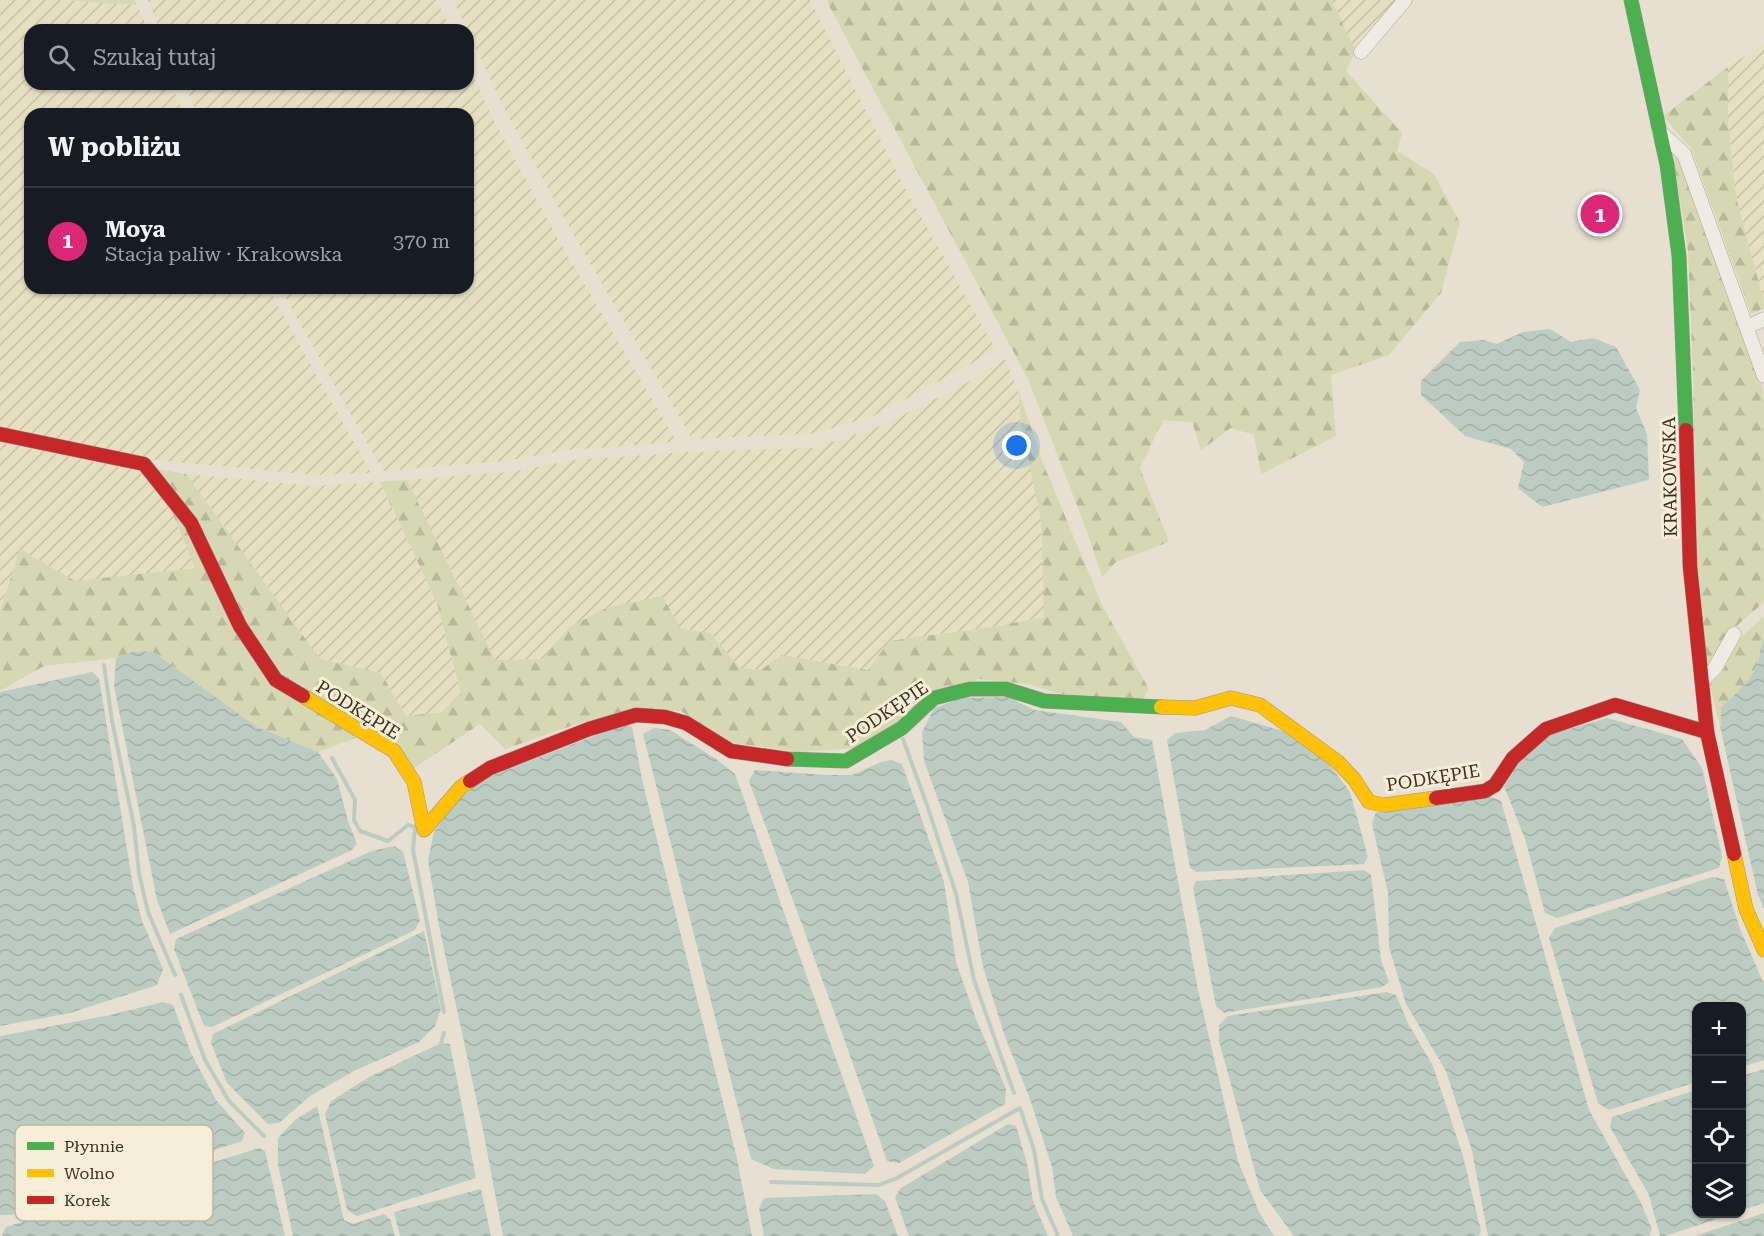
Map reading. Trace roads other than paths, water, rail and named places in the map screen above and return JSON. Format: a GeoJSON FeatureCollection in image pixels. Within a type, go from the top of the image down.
{"type":"FeatureCollection","features":[{"type":"Feature","properties":{"kind":"street"},"geometry":{"type":"LineString","coordinates":[[1360,52],[1404,0]]}},
{"type":"Feature","properties":{"kind":"street","name":"KRAKOWSKA"},"geometry":{"type":"LineString","coordinates":[[1631,0],[1667,165],[1679,256],[1686,375],[1690,567],[1707,732],[1746,909],[1764,950]]}},
{"type":"Feature","properties":{"kind":"street"},"geometry":{"type":"LineString","coordinates":[[1659,131],[1684,154],[1764,376]]}},
{"type":"Feature","properties":{"kind":"street"},"geometry":{"type":"LineString","coordinates":[[1747,327],[1764,319]]}},
{"type":"Feature","properties":{"kind":"street","name":"PODKĘPIE"},"geometry":{"type":"LineString","coordinates":[[0,434],[144,464],[191,523],[240,626],[276,680],[394,752],[414,782],[424,830],[461,787],[490,768],[589,729],[636,715],[665,717],[686,723],[731,751],[784,759],[846,760],[902,728],[934,698],[970,689],[1006,689],[1044,701],[1195,708],[1231,698],[1260,705],[1338,762],[1354,779],[1369,802],[1385,806],[1485,791],[1495,785],[1513,758],[1546,729],[1615,705],[1707,732]]}},
{"type":"Feature","properties":{"kind":"street"},"geometry":{"type":"LineString","coordinates":[[1701,681],[1715,668],[1734,634]]}},
{"type":"Feature","properties":{"kind":"water"},"geometry":{"type":"Polygon","coordinates":[[[1550,329],[1571,342],[1593,338],[1616,347],[1640,390],[1636,408],[1647,434],[1649,480],[1542,507],[1518,488],[1524,462],[1511,449],[1465,436],[1421,395],[1421,381],[1460,342],[1484,340],[1497,344],[1523,332],[1550,329]]]}},
{"type":"Feature","properties":{"kind":"water"},"geometry":{"type":"Polygon","coordinates":[[[1764,639],[1764,909],[1758,895],[1721,731],[1721,707],[1752,675],[1764,639]]]}},
{"type":"Feature","properties":{"kind":"water"},"geometry":{"type":"Polygon","coordinates":[[[152,651],[257,727],[318,752],[337,779],[348,821],[357,844],[352,850],[170,934],[157,900],[114,686],[116,658],[131,652],[152,651]]]}},
{"type":"Feature","properties":{"kind":"water"},"geometry":{"type":"Polygon","coordinates":[[[92,672],[99,678],[133,886],[142,921],[163,969],[157,985],[70,1013],[0,1026],[0,692],[92,672]]]}},
{"type":"Feature","properties":{"kind":"water"},"geometry":{"type":"Polygon","coordinates":[[[1009,697],[1034,710],[1121,722],[1134,737],[1152,740],[1198,990],[1238,1161],[1259,1212],[1274,1236],[1073,1236],[1056,1197],[1052,1167],[1030,1099],[1005,1037],[983,967],[968,882],[924,761],[922,732],[934,708],[963,698],[1009,697]]]}},
{"type":"Feature","properties":{"kind":"water"},"geometry":{"type":"Polygon","coordinates":[[[1231,716],[1287,732],[1330,765],[1350,792],[1368,857],[1364,864],[1197,872],[1190,868],[1167,740],[1175,733],[1205,730],[1231,716]]]}},
{"type":"Feature","properties":{"kind":"water"},"geometry":{"type":"Polygon","coordinates":[[[1607,718],[1682,739],[1702,768],[1722,856],[1719,868],[1557,918],[1545,913],[1525,839],[1504,786],[1524,755],[1549,735],[1607,718]]]}},
{"type":"Feature","properties":{"kind":"water"},"geometry":{"type":"Polygon","coordinates":[[[625,724],[632,727],[643,784],[736,1154],[752,1236],[503,1236],[484,1135],[439,926],[428,860],[434,832],[455,803],[483,779],[625,724]]]}},
{"type":"Feature","properties":{"kind":"water"},"geometry":{"type":"Polygon","coordinates":[[[654,728],[670,730],[735,774],[874,1166],[865,1174],[774,1169],[751,1159],[643,734],[654,728]]]}},
{"type":"Feature","properties":{"kind":"water"},"geometry":{"type":"Polygon","coordinates":[[[891,760],[902,764],[944,882],[956,962],[976,1019],[1006,1089],[1005,1104],[899,1163],[887,1161],[749,781],[755,770],[852,775],[891,760]]]}},
{"type":"Feature","properties":{"kind":"water"},"geometry":{"type":"Polygon","coordinates":[[[1490,796],[1501,801],[1589,1110],[1640,1201],[1652,1229],[1649,1236],[1488,1236],[1472,1151],[1446,1071],[1406,1004],[1389,947],[1388,893],[1372,824],[1376,812],[1490,796]]]}},
{"type":"Feature","properties":{"kind":"water"},"geometry":{"type":"Polygon","coordinates":[[[394,846],[403,852],[420,920],[415,930],[212,1027],[204,1026],[174,949],[176,939],[372,851],[394,846]]]}},
{"type":"Feature","properties":{"kind":"water"},"geometry":{"type":"Polygon","coordinates":[[[1364,870],[1371,875],[1381,960],[1389,982],[1382,987],[1224,1013],[1216,1006],[1193,888],[1196,881],[1364,870]]]}},
{"type":"Feature","properties":{"kind":"water"},"geometry":{"type":"Polygon","coordinates":[[[1712,877],[1724,879],[1740,929],[1764,984],[1764,1060],[1746,1066],[1746,1002],[1692,1002],[1692,1083],[1609,1110],[1598,1103],[1549,938],[1555,928],[1712,877]]]}},
{"type":"Feature","properties":{"kind":"water"},"geometry":{"type":"Polygon","coordinates":[[[424,931],[441,1009],[435,1026],[419,1042],[354,1071],[310,1096],[279,1123],[268,1124],[227,1083],[211,1043],[213,1034],[424,931]]]}},
{"type":"Feature","properties":{"kind":"water"},"geometry":{"type":"Polygon","coordinates":[[[1387,992],[1396,995],[1408,1023],[1433,1066],[1463,1156],[1481,1231],[1479,1236],[1294,1236],[1260,1190],[1219,1041],[1219,1025],[1228,1016],[1387,992]]]}},
{"type":"Feature","properties":{"kind":"water"},"geometry":{"type":"Polygon","coordinates":[[[163,1002],[173,1005],[191,1053],[216,1100],[245,1133],[242,1141],[213,1150],[213,1125],[15,1125],[15,1214],[0,1215],[0,1036],[110,1015],[163,1002]]]}},
{"type":"Feature","properties":{"kind":"water"},"geometry":{"type":"Polygon","coordinates":[[[441,1043],[450,1044],[476,1178],[357,1216],[347,1210],[325,1114],[331,1101],[369,1077],[441,1043]]]}},
{"type":"Feature","properties":{"kind":"water"},"geometry":{"type":"Polygon","coordinates":[[[1764,1069],[1764,1203],[1746,1209],[1746,1110],[1746,1075],[1764,1069]]]}},
{"type":"Feature","properties":{"kind":"water"},"geometry":{"type":"Polygon","coordinates":[[[1692,1091],[1692,1218],[1720,1218],[1660,1236],[1649,1195],[1610,1127],[1612,1117],[1692,1091]]]}},
{"type":"Feature","properties":{"kind":"water"},"geometry":{"type":"Polygon","coordinates":[[[317,1106],[344,1220],[353,1224],[384,1214],[390,1219],[395,1236],[293,1236],[278,1164],[278,1138],[295,1120],[317,1106]]]}},
{"type":"Feature","properties":{"kind":"water"},"geometry":{"type":"Polygon","coordinates":[[[1008,1124],[1016,1126],[1027,1163],[1033,1201],[1048,1236],[909,1236],[895,1197],[901,1188],[1008,1124]]]}},
{"type":"Feature","properties":{"kind":"water"},"geometry":{"type":"Polygon","coordinates":[[[259,1148],[265,1151],[285,1236],[3,1236],[2,1234],[6,1227],[25,1221],[213,1221],[213,1162],[259,1148]]]}},
{"type":"Feature","properties":{"kind":"water"},"geometry":{"type":"Polygon","coordinates":[[[481,1189],[491,1236],[400,1236],[394,1212],[481,1189]]]}},
{"type":"Feature","properties":{"kind":"water"},"geometry":{"type":"Polygon","coordinates":[[[876,1194],[885,1201],[898,1236],[764,1236],[759,1208],[764,1198],[876,1194]]]}},
{"type":"Feature","properties":{"kind":"water"},"geometry":{"type":"Polygon","coordinates":[[[1764,1213],[1764,1236],[1695,1236],[1764,1213]]]}},
{"type":"Feature","properties":{"kind":"waterway"},"geometry":{"type":"LineString","coordinates":[[104,665],[112,721],[134,826],[139,873],[148,912],[175,975]]}},
{"type":"Feature","properties":{"kind":"waterway"},"geometry":{"type":"LineString","coordinates":[[903,739],[956,894],[974,980],[1014,1093]]}},
{"type":"Feature","properties":{"kind":"waterway"},"geometry":{"type":"LineString","coordinates":[[332,758],[355,800],[354,820],[360,831],[388,841],[408,825],[415,827],[413,850],[444,1012]]}},
{"type":"Feature","properties":{"kind":"waterway"},"geometry":{"type":"LineString","coordinates":[[181,995],[205,1060],[229,1101],[264,1136]]}},
{"type":"Feature","properties":{"kind":"waterway"},"geometry":{"type":"LineString","coordinates":[[441,1043],[444,1033]]}},
{"type":"Feature","properties":{"kind":"waterway"},"geometry":{"type":"LineString","coordinates":[[771,1182],[879,1185],[897,1178],[1020,1108],[1034,1150],[1042,1199],[1058,1236]]}},
{"type":"Feature","properties":{"kind":"place","name":"Moya"},"geometry":{"type":"Point","coordinates":[1600,214]}}]}
